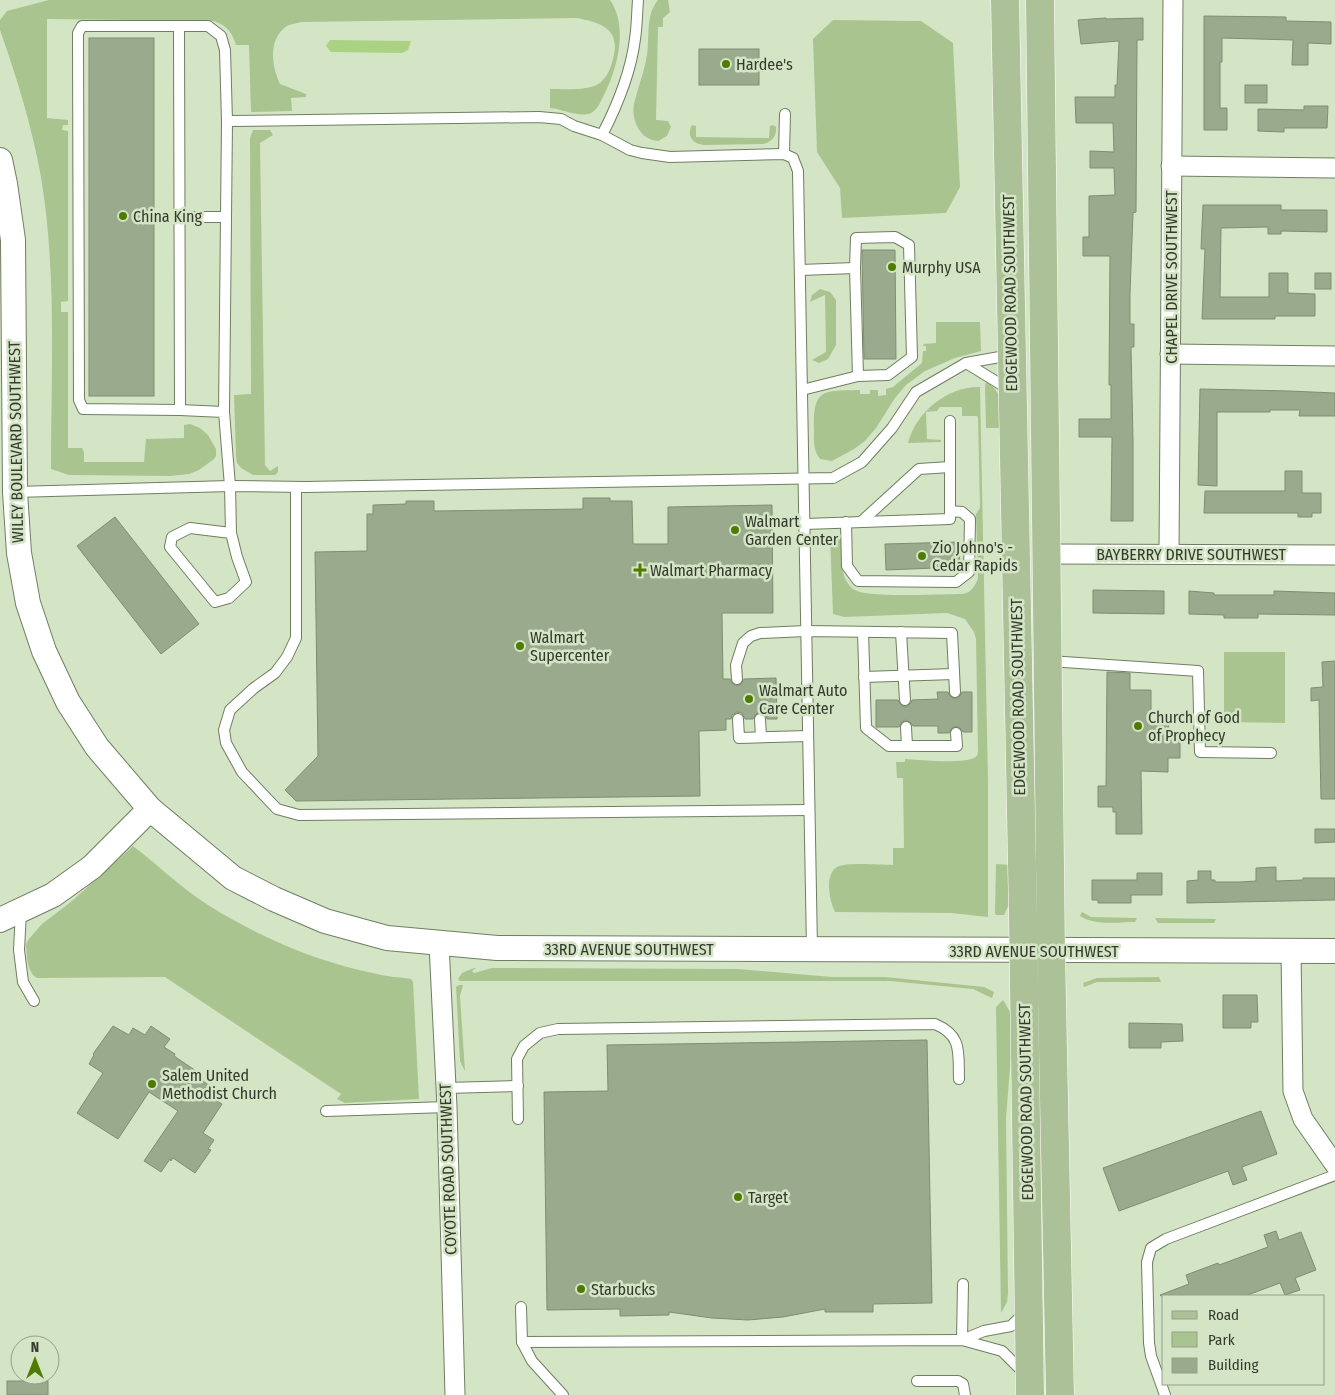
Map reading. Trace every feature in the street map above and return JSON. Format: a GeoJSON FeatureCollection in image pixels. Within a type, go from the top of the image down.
{"type":"FeatureCollection","features":[{"type":"Feature","properties":{"kind":"main road","name":"EDGEWOOD ROAD SOUTHWEST"},"geometry":{"type":"LineString","coordinates":[[1005,0],[1029,1316],[1036,1390]]}},
{"type":"Feature","properties":{"kind":"main road","name":"EDGEWOOD ROAD SOUTHWEST"},"geometry":{"type":"LineString","coordinates":[[1040,0],[1045,496],[1048,554],[1051,951],[1060,1395]]}},
{"type":"Feature","properties":{"kind":"main road"},"geometry":{"type":"LineString","coordinates":[[1011,355],[1029,370],[1031,471],[1045,496]]}},
{"type":"Feature","properties":{"kind":"street","name":"CHAPEL DRIVE SOUTHWEST"},"geometry":{"type":"LineString","coordinates":[[1169,553],[1173,0]]}},
{"type":"Feature","properties":{"kind":"street","name":"WILEY BOULEVARD SOUTHWEST"},"geometry":{"type":"LineString","coordinates":[[0,160],[5,216],[13,240],[8,492],[28,603],[44,651],[68,702],[97,747],[150,809]]}},
{"type":"Feature","properties":{"kind":"street"},"geometry":{"type":"LineString","coordinates":[[1172,166],[1335,168]]}},
{"type":"Feature","properties":{"kind":"street"},"geometry":{"type":"LineString","coordinates":[[1170,354],[1335,356]]}},
{"type":"Feature","properties":{"kind":"street","name":"BAYBERRY DRIVE SOUTHWEST"},"geometry":{"type":"LineString","coordinates":[[1048,554],[1335,555]]}},
{"type":"Feature","properties":{"kind":"street"},"geometry":{"type":"LineString","coordinates":[[10,915],[53,895],[92,867],[150,809]]}},
{"type":"Feature","properties":{"kind":"street","name":"33RD AVENUE SOUTHWEST"},"geometry":{"type":"LineString","coordinates":[[150,809],[233,878],[274,899],[325,921],[378,935],[439,944],[497,948],[1335,951]]}},
{"type":"Feature","properties":{"kind":"street","name":"COYOTE ROAD SOUTHWEST"},"geometry":{"type":"LineString","coordinates":[[439,944],[446,1098],[455,1395]]}},
{"type":"Feature","properties":{"kind":"street"},"geometry":{"type":"LineString","coordinates":[[1291,951],[1293,1091],[1303,1119],[1335,1166]]}},
{"type":"Feature","properties":{"kind":"lane"},"geometry":{"type":"LineString","coordinates":[[602,135],[615,110],[627,72],[635,40],[638,0]]}},
{"type":"Feature","properties":{"kind":"lane"},"geometry":{"type":"LineString","coordinates":[[224,412],[83,409],[79,400],[78,34],[82,26],[208,26],[221,36],[225,50],[227,121],[224,412],[230,486],[231,532],[246,582],[229,598],[215,602],[170,547],[172,537],[190,528],[231,532]]}},
{"type":"Feature","properties":{"kind":"lane"},"geometry":{"type":"LineString","coordinates":[[179,26],[180,410]]}},
{"type":"Feature","properties":{"kind":"lane"},"geometry":{"type":"LineString","coordinates":[[784,154],[785,114]]}},
{"type":"Feature","properties":{"kind":"lane"},"geometry":{"type":"LineString","coordinates":[[227,121],[539,117],[561,119],[574,126],[602,135],[630,150],[670,157],[784,154],[793,158],[798,171],[812,949]]}},
{"type":"Feature","properties":{"kind":"lane"},"geometry":{"type":"LineString","coordinates":[[179,217],[226,217]]}},
{"type":"Feature","properties":{"kind":"lane"},"geometry":{"type":"LineString","coordinates":[[802,390],[858,376],[888,375],[912,356],[909,245],[896,237],[856,238],[858,376]]}},
{"type":"Feature","properties":{"kind":"lane"},"geometry":{"type":"LineString","coordinates":[[800,270],[855,268]]}},
{"type":"Feature","properties":{"kind":"lane"},"geometry":{"type":"LineString","coordinates":[[8,492],[230,486],[296,487],[804,480],[833,478],[862,462],[892,428],[916,392],[966,363],[1011,355]]}},
{"type":"Feature","properties":{"kind":"lane"},"geometry":{"type":"LineString","coordinates":[[966,363],[1012,391]]}},
{"type":"Feature","properties":{"kind":"lane"},"geometry":{"type":"LineString","coordinates":[[805,524],[950,519],[950,421]]}},
{"type":"Feature","properties":{"kind":"lane"},"geometry":{"type":"LineString","coordinates":[[862,521],[919,468],[950,468]]}},
{"type":"Feature","properties":{"kind":"lane"},"geometry":{"type":"LineString","coordinates":[[296,487],[296,638],[287,657],[275,673],[254,688],[230,710],[224,730],[226,743],[242,772],[277,809],[299,815],[809,810]]}},
{"type":"Feature","properties":{"kind":"lane"},"geometry":{"type":"LineString","coordinates":[[846,522],[848,566],[858,581],[956,582],[969,572],[970,519],[962,512],[950,512]]}},
{"type":"Feature","properties":{"kind":"lane"},"geometry":{"type":"LineString","coordinates":[[737,679],[736,664],[743,643],[751,636],[760,632],[952,632],[955,692]]}},
{"type":"Feature","properties":{"kind":"lane"},"geometry":{"type":"LineString","coordinates":[[863,632],[866,728],[889,746],[957,746],[956,732]]}},
{"type":"Feature","properties":{"kind":"lane"},"geometry":{"type":"LineString","coordinates":[[901,632],[906,700]]}},
{"type":"Feature","properties":{"kind":"lane"},"geometry":{"type":"LineString","coordinates":[[1048,661],[1198,670],[1200,752],[1272,753]]}},
{"type":"Feature","properties":{"kind":"lane"},"geometry":{"type":"LineString","coordinates":[[864,677],[954,674]]}},
{"type":"Feature","properties":{"kind":"lane"},"geometry":{"type":"LineString","coordinates":[[738,719],[738,738],[808,736]]}},
{"type":"Feature","properties":{"kind":"lane"},"geometry":{"type":"LineString","coordinates":[[760,719],[761,737]]}},
{"type":"Feature","properties":{"kind":"lane"},"geometry":{"type":"LineString","coordinates":[[906,726],[907,746]]}},
{"type":"Feature","properties":{"kind":"lane"},"geometry":{"type":"LineString","coordinates":[[10,915],[19,950],[24,982],[34,1001]]}},
{"type":"Feature","properties":{"kind":"lane"},"geometry":{"type":"LineString","coordinates":[[518,1119],[517,1059],[524,1046],[540,1033],[558,1029],[935,1024],[947,1029],[956,1040],[959,1079]]}},
{"type":"Feature","properties":{"kind":"lane"},"geometry":{"type":"LineString","coordinates":[[326,1110],[446,1098],[518,1086]]}},
{"type":"Feature","properties":{"kind":"lane"},"geometry":{"type":"LineString","coordinates":[[1165,1395],[1151,1356],[1149,1343],[1147,1262],[1151,1248],[1166,1239],[1335,1166]]}},
{"type":"Feature","properties":{"kind":"lane"},"geometry":{"type":"LineString","coordinates":[[962,1340],[963,1284]]}},
{"type":"Feature","properties":{"kind":"lane"},"geometry":{"type":"LineString","coordinates":[[522,1307],[522,1342],[532,1361],[563,1395]]}},
{"type":"Feature","properties":{"kind":"lane"},"geometry":{"type":"LineString","coordinates":[[962,1340],[984,1331],[1011,1326],[1029,1316]]}},
{"type":"Feature","properties":{"kind":"lane"},"geometry":{"type":"LineString","coordinates":[[522,1342],[962,1340],[1002,1351],[1036,1390]]}},
{"type":"Feature","properties":{"kind":"lane"},"geometry":{"type":"LineString","coordinates":[[917,1381],[958,1381],[963,1384],[965,1395]]}},
{"type":"Feature","properties":{"kind":"green space"},"geometry":{"type":"Polygon","coordinates":[[[49,0],[610,0],[616,11],[620,35],[613,74],[599,104],[591,113],[576,114],[550,108],[550,89],[576,89],[596,86],[607,75],[613,59],[614,41],[612,34],[607,29],[594,22],[577,18],[302,22],[292,24],[287,26],[276,38],[273,61],[280,84],[306,94],[306,97],[291,98],[292,111],[251,112],[249,45],[236,45],[233,36],[226,27],[219,23],[214,21],[47,19],[47,118],[68,120],[68,125],[63,125],[62,130],[68,131],[68,301],[61,302],[61,312],[68,312],[68,448],[82,448],[84,462],[144,462],[146,439],[184,438],[184,425],[190,424],[200,428],[208,435],[216,449],[214,459],[199,470],[189,474],[170,476],[69,475],[51,469],[51,286],[46,213],[41,177],[24,103],[0,30],[0,20],[7,11],[49,0]]]}},
{"type":"Feature","properties":{"kind":"green space"},"geometry":{"type":"Polygon","coordinates":[[[658,0],[668,0],[670,12],[663,18],[663,27],[658,27],[656,120],[668,121],[671,127],[667,136],[658,141],[646,137],[642,133],[638,128],[633,110],[647,55],[651,13],[658,0]]]}},
{"type":"Feature","properties":{"kind":"green space"},"geometry":{"type":"Polygon","coordinates":[[[833,20],[921,21],[953,43],[960,187],[946,213],[842,218],[840,188],[817,152],[813,39],[833,20]]]}},
{"type":"Feature","properties":{"kind":"green space"},"geometry":{"type":"Polygon","coordinates":[[[692,125],[696,126],[696,137],[769,138],[770,126],[773,125],[776,127],[776,133],[769,142],[763,144],[704,145],[697,143],[690,136],[692,125]]]}},
{"type":"Feature","properties":{"kind":"green space"},"geometry":{"type":"Polygon","coordinates":[[[253,130],[270,130],[273,135],[260,143],[265,465],[270,471],[278,466],[278,472],[275,475],[253,475],[241,468],[237,463],[236,457],[234,395],[251,394],[250,138],[253,130]]]}},
{"type":"Feature","properties":{"kind":"green space"},"geometry":{"type":"Polygon","coordinates":[[[820,289],[830,292],[836,300],[836,345],[828,359],[819,363],[812,360],[826,352],[825,295],[810,302],[812,295],[820,289]]]}},
{"type":"Feature","properties":{"kind":"green space"},"geometry":{"type":"Polygon","coordinates":[[[936,322],[980,322],[981,351],[955,358],[925,371],[906,385],[865,441],[832,461],[820,459],[815,449],[814,441],[814,416],[818,399],[823,394],[837,391],[860,390],[860,394],[870,394],[870,390],[878,390],[878,396],[886,395],[886,389],[893,387],[922,363],[923,351],[926,351],[926,346],[923,346],[924,344],[936,343],[936,322]]]}},
{"type":"Feature","properties":{"kind":"green space"},"geometry":{"type":"Polygon","coordinates":[[[986,382],[992,386],[999,396],[1003,428],[986,428],[986,382]]]}},
{"type":"Feature","properties":{"kind":"green space"},"geometry":{"type":"Polygon","coordinates":[[[980,387],[988,781],[988,917],[951,913],[835,912],[830,899],[829,880],[835,868],[842,865],[893,865],[893,848],[904,848],[903,778],[897,778],[896,762],[905,762],[905,759],[960,761],[974,758],[978,752],[976,639],[974,632],[965,619],[947,613],[844,617],[833,614],[830,536],[834,534],[842,540],[843,573],[847,582],[855,590],[874,594],[906,595],[963,594],[971,590],[978,579],[976,514],[980,508],[978,418],[977,416],[962,416],[962,407],[940,407],[937,411],[926,412],[927,439],[941,440],[941,442],[908,443],[918,421],[926,411],[935,403],[956,391],[980,387]]]}},
{"type":"Feature","properties":{"kind":"green space"},"geometry":{"type":"Polygon","coordinates":[[[1224,652],[1285,652],[1285,723],[1224,722],[1224,652]]]}},
{"type":"Feature","properties":{"kind":"green space"},"geometry":{"type":"Polygon","coordinates":[[[133,846],[198,898],[247,928],[289,947],[332,963],[381,975],[411,979],[413,982],[419,1099],[345,1103],[337,1099],[341,1094],[165,977],[37,978],[33,975],[27,958],[26,945],[28,940],[42,924],[72,901],[133,846]]]}},
{"type":"Feature","properties":{"kind":"green space"},"geometry":{"type":"Polygon","coordinates":[[[996,864],[1011,865],[1011,900],[1004,915],[996,915],[995,913],[996,864]]]}},
{"type":"Feature","properties":{"kind":"green space"},"geometry":{"type":"Polygon","coordinates":[[[1082,912],[1091,917],[1137,918],[1135,922],[1100,922],[1080,916],[1082,912]]]}},
{"type":"Feature","properties":{"kind":"green space"},"geometry":{"type":"Polygon","coordinates":[[[1155,918],[1216,919],[1214,923],[1158,923],[1155,918]]]}},
{"type":"Feature","properties":{"kind":"green space"},"geometry":{"type":"Polygon","coordinates":[[[476,968],[472,971],[474,973],[492,968],[738,969],[832,977],[885,977],[984,987],[994,992],[992,998],[973,989],[890,981],[460,981],[458,979],[462,973],[476,968]]]}},
{"type":"Feature","properties":{"kind":"green space"},"geometry":{"type":"Polygon","coordinates":[[[1159,977],[1161,982],[1097,982],[1084,987],[1083,983],[1097,978],[1159,977]]]}},
{"type":"Feature","properties":{"kind":"green space"},"geometry":{"type":"Polygon","coordinates":[[[463,985],[460,996],[465,1071],[460,1061],[456,987],[463,985]]]}},
{"type":"Feature","properties":{"kind":"green space"},"geometry":{"type":"Polygon","coordinates":[[[1003,1000],[1012,1015],[1013,1030],[1006,1118],[1008,1293],[1007,1302],[1001,1313],[996,1007],[1003,1000]]]}},
{"type":"Feature","properties":{"kind":"shaded area"},"geometry":{"type":"Polygon","coordinates":[[[330,40],[411,41],[408,50],[402,53],[331,52],[326,46],[330,40]]]}},
{"type":"Feature","properties":{"kind":"building"},"geometry":{"type":"Polygon","coordinates":[[[1204,16],[1286,17],[1286,21],[1331,22],[1331,44],[1308,43],[1308,65],[1292,65],[1293,40],[1222,38],[1220,108],[1227,108],[1227,130],[1204,130],[1204,16]]]}},
{"type":"Feature","properties":{"kind":"building"},"geometry":{"type":"Polygon","coordinates":[[[1143,18],[1143,40],[1137,40],[1136,212],[1133,213],[1130,293],[1130,324],[1134,324],[1134,347],[1131,347],[1133,521],[1111,521],[1112,437],[1079,437],[1079,419],[1111,419],[1111,385],[1109,385],[1110,256],[1083,256],[1083,237],[1089,237],[1089,196],[1115,195],[1114,168],[1090,168],[1090,151],[1114,152],[1113,123],[1076,123],[1075,97],[1115,97],[1119,41],[1081,44],[1078,20],[1143,18]]]}},
{"type":"Feature","properties":{"kind":"building"},"geometry":{"type":"Polygon","coordinates":[[[89,38],[154,38],[154,396],[89,396],[89,38]]]}},
{"type":"Feature","properties":{"kind":"building","name":"Hardee's"},"geometry":{"type":"Polygon","coordinates":[[[699,49],[759,49],[759,85],[699,85],[699,49]]]}},
{"type":"Feature","properties":{"kind":"building"},"geometry":{"type":"Polygon","coordinates":[[[1245,85],[1267,85],[1267,103],[1245,103],[1245,85]]]}},
{"type":"Feature","properties":{"kind":"building"},"geometry":{"type":"Polygon","coordinates":[[[1304,106],[1328,106],[1327,128],[1284,128],[1284,132],[1258,131],[1258,109],[1304,110],[1304,106]]]}},
{"type":"Feature","properties":{"kind":"building"},"geometry":{"type":"Polygon","coordinates":[[[1203,205],[1281,205],[1281,210],[1327,210],[1327,232],[1281,231],[1281,234],[1268,234],[1268,227],[1221,228],[1220,297],[1269,297],[1269,273],[1288,273],[1288,293],[1315,294],[1315,316],[1275,316],[1275,319],[1202,319],[1205,249],[1201,249],[1203,205]]]}},
{"type":"Feature","properties":{"kind":"building"},"geometry":{"type":"Polygon","coordinates":[[[862,250],[895,250],[896,359],[864,359],[862,250]]]}},
{"type":"Feature","properties":{"kind":"building"},"geometry":{"type":"Polygon","coordinates":[[[1315,273],[1331,273],[1331,289],[1315,289],[1315,273]]]}},
{"type":"Feature","properties":{"kind":"building"},"geometry":{"type":"Polygon","coordinates":[[[1200,389],[1335,393],[1335,416],[1299,416],[1300,410],[1217,412],[1217,486],[1198,485],[1200,389]]]}},
{"type":"Feature","properties":{"kind":"building"},"geometry":{"type":"Polygon","coordinates":[[[1285,471],[1302,471],[1302,493],[1321,493],[1321,513],[1312,513],[1312,517],[1298,517],[1298,513],[1204,513],[1205,491],[1285,491],[1285,471]]]}},
{"type":"Feature","properties":{"kind":"building","name":"Walmart Supercenter"},"geometry":{"type":"Polygon","coordinates":[[[583,498],[610,498],[610,501],[632,501],[633,544],[668,544],[668,507],[772,505],[773,613],[722,613],[723,679],[730,679],[737,686],[744,679],[776,678],[777,719],[767,719],[760,712],[753,719],[745,719],[742,713],[737,712],[732,715],[731,719],[726,719],[726,730],[699,731],[700,796],[296,801],[285,790],[318,756],[315,552],[367,551],[367,514],[373,514],[373,505],[406,504],[406,501],[434,501],[434,511],[583,509],[583,498]]]}},
{"type":"Feature","properties":{"kind":"building"},"geometry":{"type":"Polygon","coordinates":[[[115,517],[199,624],[161,654],[77,546],[115,517]]]}},
{"type":"Feature","properties":{"kind":"building","name":"Zio Johno's - Cedar Rapids"},"geometry":{"type":"Polygon","coordinates":[[[959,542],[960,567],[886,570],[885,544],[959,542]]]}},
{"type":"Feature","properties":{"kind":"building"},"geometry":{"type":"Polygon","coordinates":[[[1093,590],[1164,591],[1164,614],[1093,613],[1093,590]]]}},
{"type":"Feature","properties":{"kind":"building"},"geometry":{"type":"Polygon","coordinates":[[[1189,591],[1214,593],[1214,595],[1274,595],[1274,591],[1335,593],[1335,615],[1258,614],[1258,618],[1224,618],[1224,615],[1189,614],[1189,591]]]}},
{"type":"Feature","properties":{"kind":"building"},"geometry":{"type":"Polygon","coordinates":[[[1335,661],[1335,799],[1321,799],[1319,700],[1311,701],[1311,688],[1323,687],[1322,662],[1335,661]]]}},
{"type":"Feature","properties":{"kind":"building","name":"Church of God of Prophecy"},"geometry":{"type":"Polygon","coordinates":[[[1107,672],[1130,673],[1130,690],[1151,690],[1151,720],[1169,720],[1168,733],[1180,733],[1180,758],[1168,758],[1168,772],[1141,771],[1142,834],[1116,834],[1116,812],[1113,812],[1113,807],[1098,807],[1098,786],[1106,786],[1107,672]]]}},
{"type":"Feature","properties":{"kind":"building"},"geometry":{"type":"Polygon","coordinates":[[[937,692],[948,692],[955,699],[962,692],[972,692],[972,732],[963,732],[956,726],[949,733],[938,733],[938,726],[913,726],[906,720],[899,727],[876,727],[876,700],[898,700],[902,706],[906,707],[912,700],[938,699],[937,692]]]}},
{"type":"Feature","properties":{"kind":"building"},"geometry":{"type":"Polygon","coordinates":[[[1315,829],[1335,829],[1335,842],[1315,843],[1315,829]]]}},
{"type":"Feature","properties":{"kind":"building"},"geometry":{"type":"Polygon","coordinates":[[[1276,867],[1276,881],[1303,880],[1303,878],[1335,878],[1335,900],[1187,903],[1187,881],[1198,880],[1198,871],[1211,871],[1211,880],[1215,880],[1215,882],[1240,882],[1256,881],[1256,868],[1276,867]]]}},
{"type":"Feature","properties":{"kind":"building"},"geometry":{"type":"Polygon","coordinates":[[[1137,873],[1162,873],[1162,895],[1131,895],[1131,903],[1098,903],[1098,900],[1092,900],[1092,880],[1137,880],[1137,873]]]}},
{"type":"Feature","properties":{"kind":"building"},"geometry":{"type":"Polygon","coordinates":[[[1223,995],[1257,995],[1258,1022],[1251,1022],[1251,1028],[1223,1028],[1223,995]]]}},
{"type":"Feature","properties":{"kind":"building"},"geometry":{"type":"Polygon","coordinates":[[[1129,1023],[1182,1024],[1183,1041],[1161,1042],[1161,1048],[1129,1048],[1129,1023]]]}},
{"type":"Feature","properties":{"kind":"building","name":"Salem United Methodist Church"},"geometry":{"type":"Polygon","coordinates":[[[113,1026],[129,1035],[133,1028],[145,1035],[151,1026],[170,1039],[164,1047],[202,1075],[200,1079],[214,1089],[209,1096],[222,1104],[203,1133],[214,1140],[208,1149],[211,1150],[195,1173],[173,1158],[171,1161],[170,1159],[161,1172],[144,1161],[178,1111],[149,1092],[118,1139],[77,1113],[103,1073],[89,1064],[93,1054],[113,1026]]]}},
{"type":"Feature","properties":{"kind":"building","name":"Target"},"geometry":{"type":"Polygon","coordinates":[[[927,1040],[932,1303],[873,1304],[873,1312],[825,1312],[825,1309],[783,1317],[748,1320],[712,1318],[669,1312],[669,1315],[620,1316],[620,1309],[547,1310],[544,1092],[608,1091],[607,1045],[927,1040]]]}},
{"type":"Feature","properties":{"kind":"building"},"geometry":{"type":"Polygon","coordinates":[[[1261,1111],[1277,1154],[1242,1167],[1247,1180],[1233,1185],[1228,1171],[1119,1211],[1103,1168],[1261,1111]]]}},
{"type":"Feature","properties":{"kind":"building"},"geometry":{"type":"Polygon","coordinates":[[[1276,1231],[1279,1240],[1301,1232],[1316,1270],[1295,1278],[1300,1290],[1285,1295],[1280,1283],[1248,1295],[1160,1295],[1189,1284],[1186,1275],[1268,1247],[1264,1235],[1276,1231]]]}},
{"type":"Feature","properties":{"kind":"building"},"geometry":{"type":"Polygon","coordinates":[[[7,1381],[10,1381],[10,1385],[48,1385],[48,1395],[7,1395],[7,1381]]]}},
{"type":"Feature","properties":{"kind":"place","name":"Hardee's"},"geometry":{"type":"Point","coordinates":[726,64]}},
{"type":"Feature","properties":{"kind":"place","name":"China King"},"geometry":{"type":"Point","coordinates":[123,216]}},
{"type":"Feature","properties":{"kind":"place","name":"Murphy USA"},"geometry":{"type":"Point","coordinates":[892,267]}},
{"type":"Feature","properties":{"kind":"place","name":"Walmart Garden Center"},"geometry":{"type":"Point","coordinates":[735,530]}},
{"type":"Feature","properties":{"kind":"place","name":"Zio Johno's - Cedar Rapids"},"geometry":{"type":"Point","coordinates":[922,556]}},
{"type":"Feature","properties":{"kind":"place","name":"Walmart Pharmacy"},"geometry":{"type":"Point","coordinates":[640,570]}},
{"type":"Feature","properties":{"kind":"place","name":"Walmart Supercenter"},"geometry":{"type":"Point","coordinates":[520,646]}},
{"type":"Feature","properties":{"kind":"place","name":"Walmart Auto Care Center"},"geometry":{"type":"Point","coordinates":[749,699]}},
{"type":"Feature","properties":{"kind":"place","name":"Church of God of Prophecy"},"geometry":{"type":"Point","coordinates":[1138,726]}},
{"type":"Feature","properties":{"kind":"place","name":"Salem United Methodist Church"},"geometry":{"type":"Point","coordinates":[152,1084]}},
{"type":"Feature","properties":{"kind":"place","name":"Target"},"geometry":{"type":"Point","coordinates":[738,1197]}},
{"type":"Feature","properties":{"kind":"place","name":"Starbucks"},"geometry":{"type":"Point","coordinates":[581,1289]}}]}
